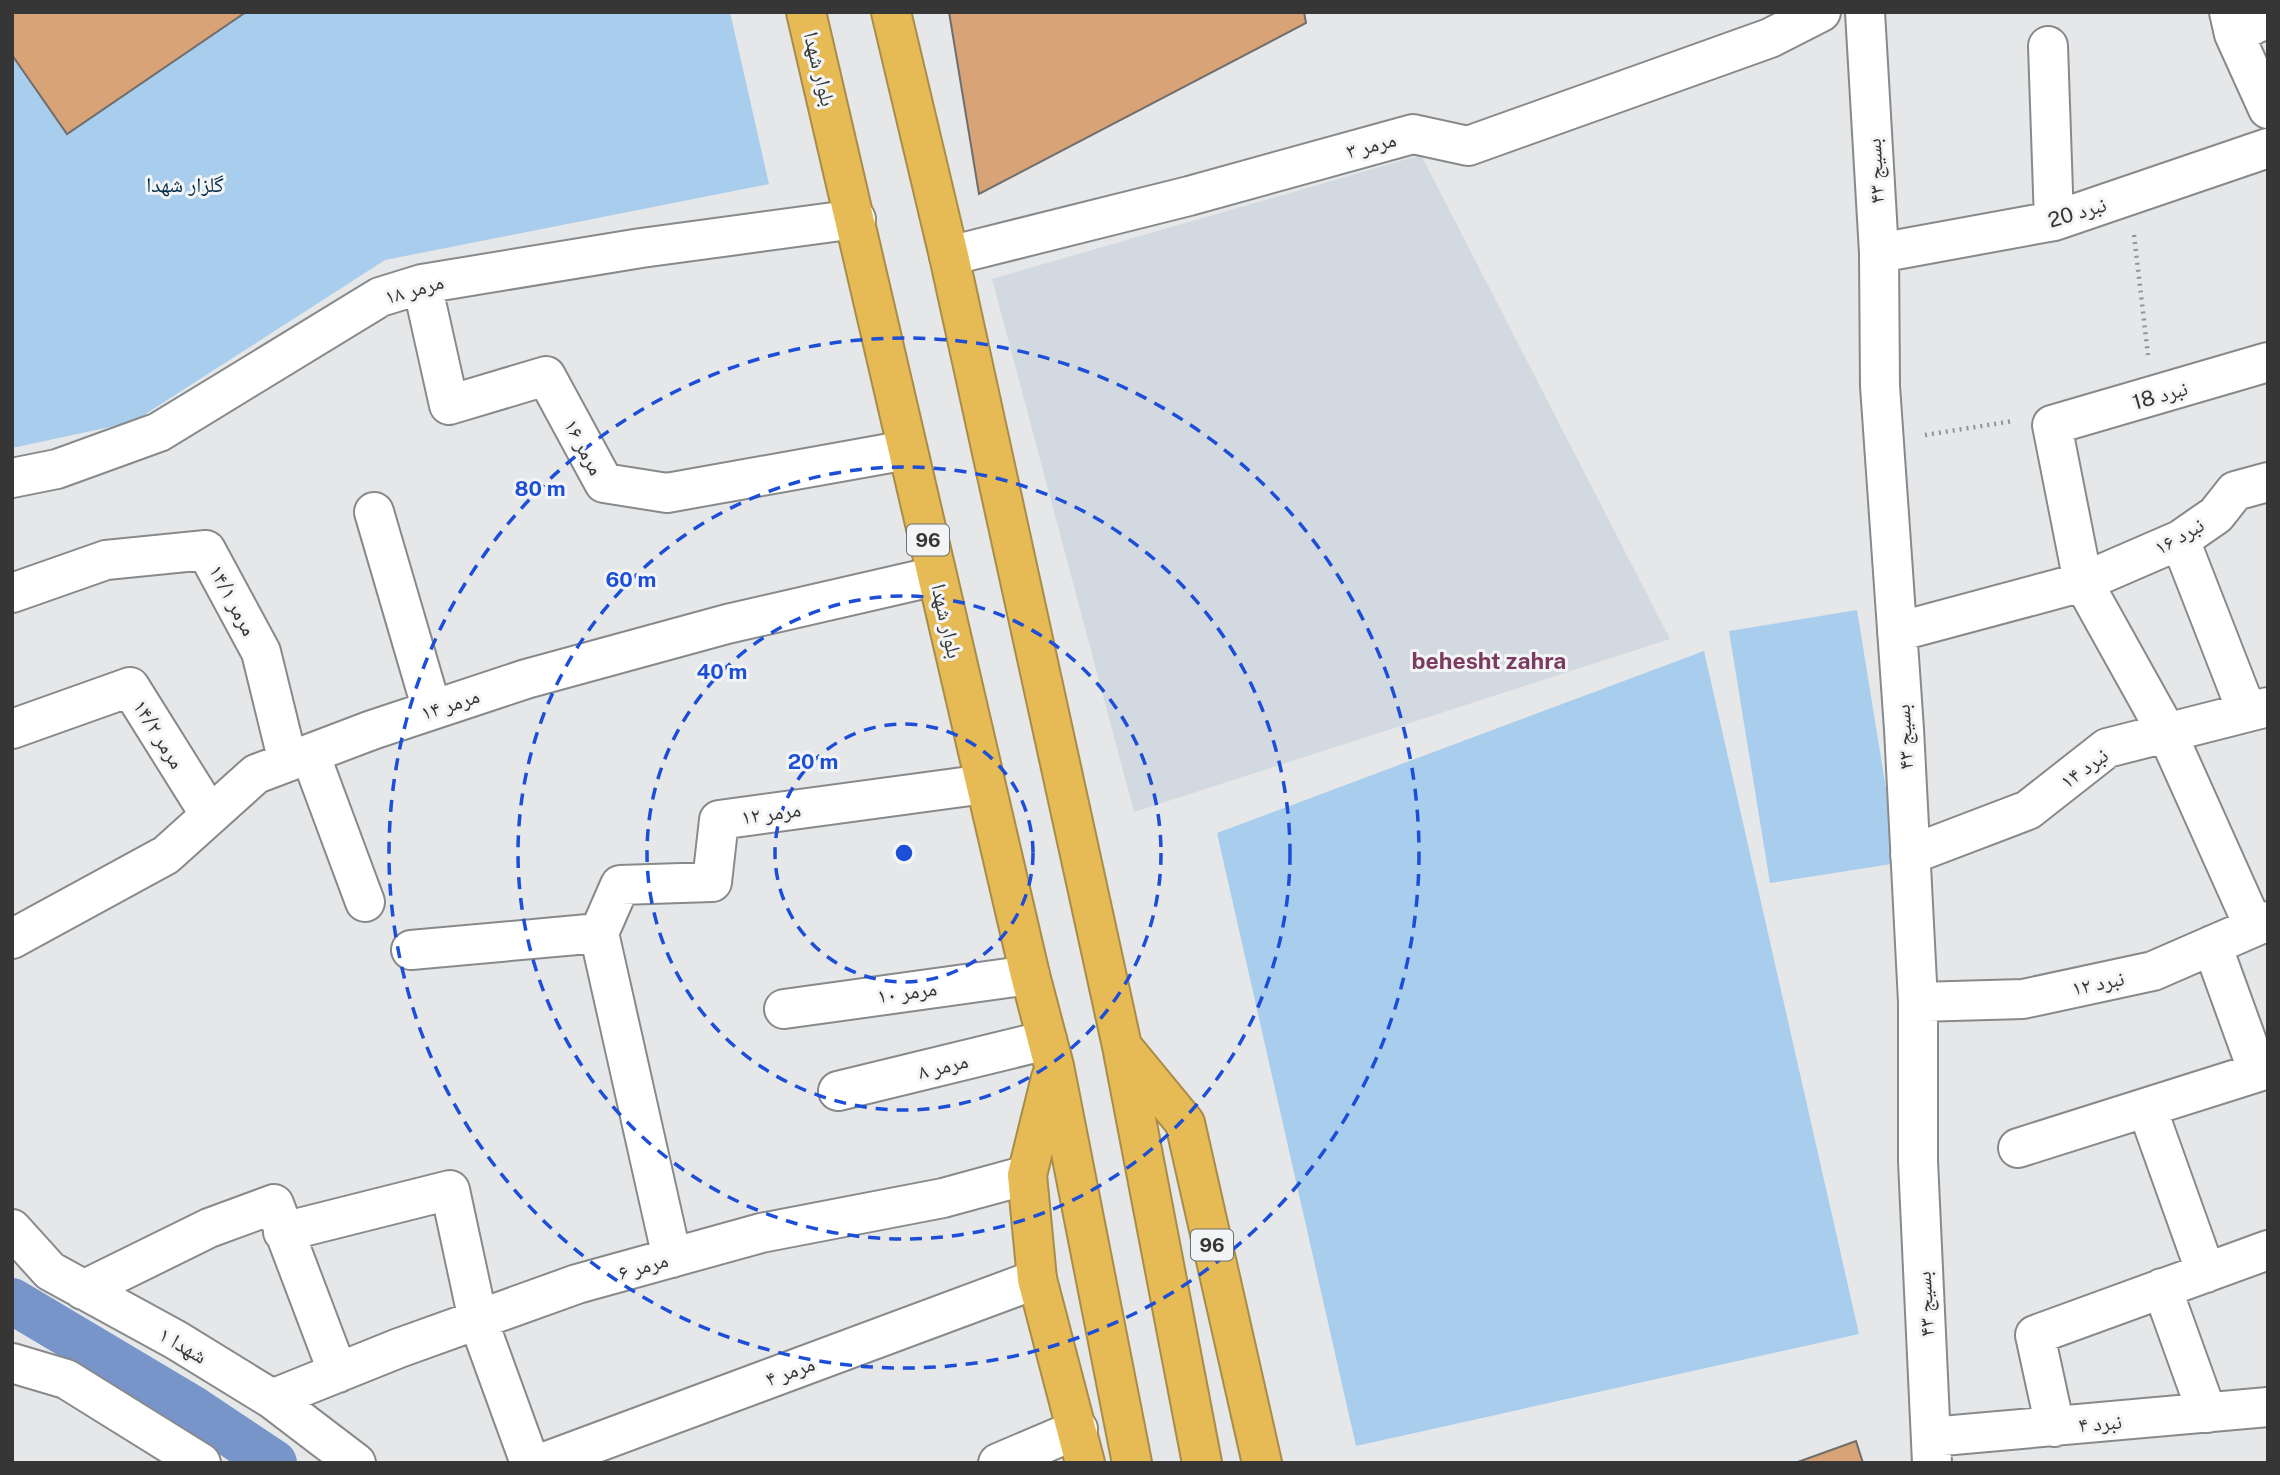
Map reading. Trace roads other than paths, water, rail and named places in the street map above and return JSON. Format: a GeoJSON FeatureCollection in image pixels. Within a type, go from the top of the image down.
{"type":"FeatureCollection","features":[{"type":"Feature","properties":{"kind":"highway","name":"بلوار شهدا"},"geometry":{"type":"LineString","coordinates":[[806,12],[856,219],[936,576],[1050,1053],[1132,1463]]}},
{"type":"Feature","properties":{"kind":"highway","name":"96"},"geometry":{"type":"LineString","coordinates":[[891,12],[949,256],[1122,1046],[1185,1123],[1262,1463]]}},
{"type":"Feature","properties":{"kind":"highway"},"geometry":{"type":"LineString","coordinates":[[1122,1046],[1202,1463]]}},
{"type":"Feature","properties":{"kind":"highway","name":"96"},"geometry":{"type":"LineString","coordinates":[[1050,1053],[1027,1175],[1037,1279],[1081,1446]]}},
{"type":"Feature","properties":{"kind":"street","name":"مرمر ۳"},"geometry":{"type":"LineString","coordinates":[[949,256],[1189,196],[1413,134],[1468,146],[1770,38],[1821,12]]}},
{"type":"Feature","properties":{"kind":"street","name":"بسیج ۴۳"},"geometry":{"type":"LineString","coordinates":[[1865,12],[1879,253],[1880,386],[1898,632],[1918,1002],[1918,1161],[1932,1450]]}},
{"type":"Feature","properties":{"kind":"street"},"geometry":{"type":"LineString","coordinates":[[2268,18],[2232,23],[2268,109]]}},
{"type":"Feature","properties":{"kind":"street"},"geometry":{"type":"LineString","coordinates":[[2048,46],[2054,221]]}},
{"type":"Feature","properties":{"kind":"street","name":"نبرد 20"},"geometry":{"type":"LineString","coordinates":[[1879,253],[2054,221],[2268,148]]}},
{"type":"Feature","properties":{"kind":"street","name":"مرمر ۱۸"},"geometry":{"type":"LineString","coordinates":[[12,478],[57,469],[159,432],[380,297],[422,284],[641,248],[856,219]]}},
{"type":"Feature","properties":{"kind":"street","name":"مرمر ۱۶"},"geometry":{"type":"LineString","coordinates":[[422,284],[449,405],[546,376],[604,483],[667,493],[907,450]]}},
{"type":"Feature","properties":{"kind":"street","name":"نبرد 18"},"geometry":{"type":"LineString","coordinates":[[2083,582],[2052,425],[2268,362]]}},
{"type":"Feature","properties":{"kind":"street","name":"نبرد ۱۶"},"geometry":{"type":"LineString","coordinates":[[1898,632],[2083,582],[2180,540],[2216,515],[2235,491],[2268,482]]}},
{"type":"Feature","properties":{"kind":"street"},"geometry":{"type":"LineString","coordinates":[[374,512],[432,710]]}},
{"type":"Feature","properties":{"kind":"street"},"geometry":{"type":"LineString","coordinates":[[2180,540],[2258,709]]}},
{"type":"Feature","properties":{"kind":"street","name":"مرمر ۱۴/۱"},"geometry":{"type":"LineString","coordinates":[[12,593],[107,560],[206,550],[261,652],[299,758]]}},
{"type":"Feature","properties":{"kind":"street","name":"مرمر ۱۴"},"geometry":{"type":"LineString","coordinates":[[12,939],[166,855],[256,774],[526,679],[727,624],[936,576]]}},
{"type":"Feature","properties":{"kind":"street"},"geometry":{"type":"LineString","coordinates":[[2083,582],[2167,733],[2261,924]]}},
{"type":"Feature","properties":{"kind":"street","name":"مرمر ۱۴/۲"},"geometry":{"type":"LineString","coordinates":[[12,729],[130,687],[210,815]]}},
{"type":"Feature","properties":{"kind":"street","name":"نبرد ۱۴"},"geometry":{"type":"LineString","coordinates":[[1910,855],[2028,810],[2107,748],[2258,709]]}},
{"type":"Feature","properties":{"kind":"street"},"geometry":{"type":"LineString","coordinates":[[299,758],[365,902]]}},
{"type":"Feature","properties":{"kind":"street","name":"مرمر ۱۲"},"geometry":{"type":"LineString","coordinates":[[599,933],[620,885],[712,882],[719,820],[985,784]]}},
{"type":"Feature","properties":{"kind":"street","name":"نبرد ۱۲"},"geometry":{"type":"LineString","coordinates":[[1918,1002],[2023,999],[2153,971],[2261,924]]}},
{"type":"Feature","properties":{"kind":"street"},"geometry":{"type":"LineString","coordinates":[[411,950],[599,933],[672,1258]]}},
{"type":"Feature","properties":{"kind":"street"},"geometry":{"type":"LineString","coordinates":[[2018,1149],[2263,1071],[2212,945]]}},
{"type":"Feature","properties":{"kind":"street","name":"مرمر ۱۰"},"geometry":{"type":"LineString","coordinates":[[784,1009],[1030,975]]}},
{"type":"Feature","properties":{"kind":"street","name":"مرمر ۸"},"geometry":{"type":"LineString","coordinates":[[838,1091],[1050,1053]]}},
{"type":"Feature","properties":{"kind":"street"},"geometry":{"type":"LineString","coordinates":[[2147,1108],[2206,1273]]}},
{"type":"Feature","properties":{"kind":"street","name":"مرمر ۶"},"geometry":{"type":"LineString","coordinates":[[272,1399],[577,1284],[761,1233],[943,1198],[1027,1175]]}},
{"type":"Feature","properties":{"kind":"street"},"geometry":{"type":"LineString","coordinates":[[283,1232],[450,1190],[478,1320],[530,1463]]}},
{"type":"Feature","properties":{"kind":"street"},"geometry":{"type":"LineString","coordinates":[[83,1290],[208,1228],[274,1204],[338,1373]]}},
{"type":"Feature","properties":{"kind":"street","name":"شهدا ۱"},"geometry":{"type":"LineString","coordinates":[[12,1229],[50,1271],[176,1340],[272,1399],[356,1463]]}},
{"type":"Feature","properties":{"kind":"street"},"geometry":{"type":"LineString","coordinates":[[2055,1427],[2035,1335],[2162,1288],[2266,1256]]}},
{"type":"Feature","properties":{"kind":"street","name":"مرمر ۴"},"geometry":{"type":"LineString","coordinates":[[542,1463],[1037,1279]]}},
{"type":"Feature","properties":{"kind":"street"},"geometry":{"type":"LineString","coordinates":[[2162,1288],[2207,1413]]}},
{"type":"Feature","properties":{"kind":"street"},"geometry":{"type":"LineString","coordinates":[[12,1363],[66,1379],[201,1463]]}},
{"type":"Feature","properties":{"kind":"street","name":"نبرد ۴"},"geometry":{"type":"LineString","coordinates":[[1932,1450],[2055,1427],[2268,1407]]}},
{"type":"Feature","properties":{"kind":"street"},"geometry":{"type":"LineString","coordinates":[[998,1463],[1081,1446]]}},
{"type":"Feature","properties":{"kind":"waterway"},"geometry":{"type":"LineString","coordinates":[[12,1301],[190,1407],[274,1463]]}},
{"type":"Feature","properties":{"kind":"district","name":"behesht zahra"},"geometry":{"type":"Point","coordinates":[1489,660]}},
{"type":"Feature","properties":{"kind":"park label","name":"گلزار شهدا"},"geometry":{"type":"Point","coordinates":[185,184]}}]}
